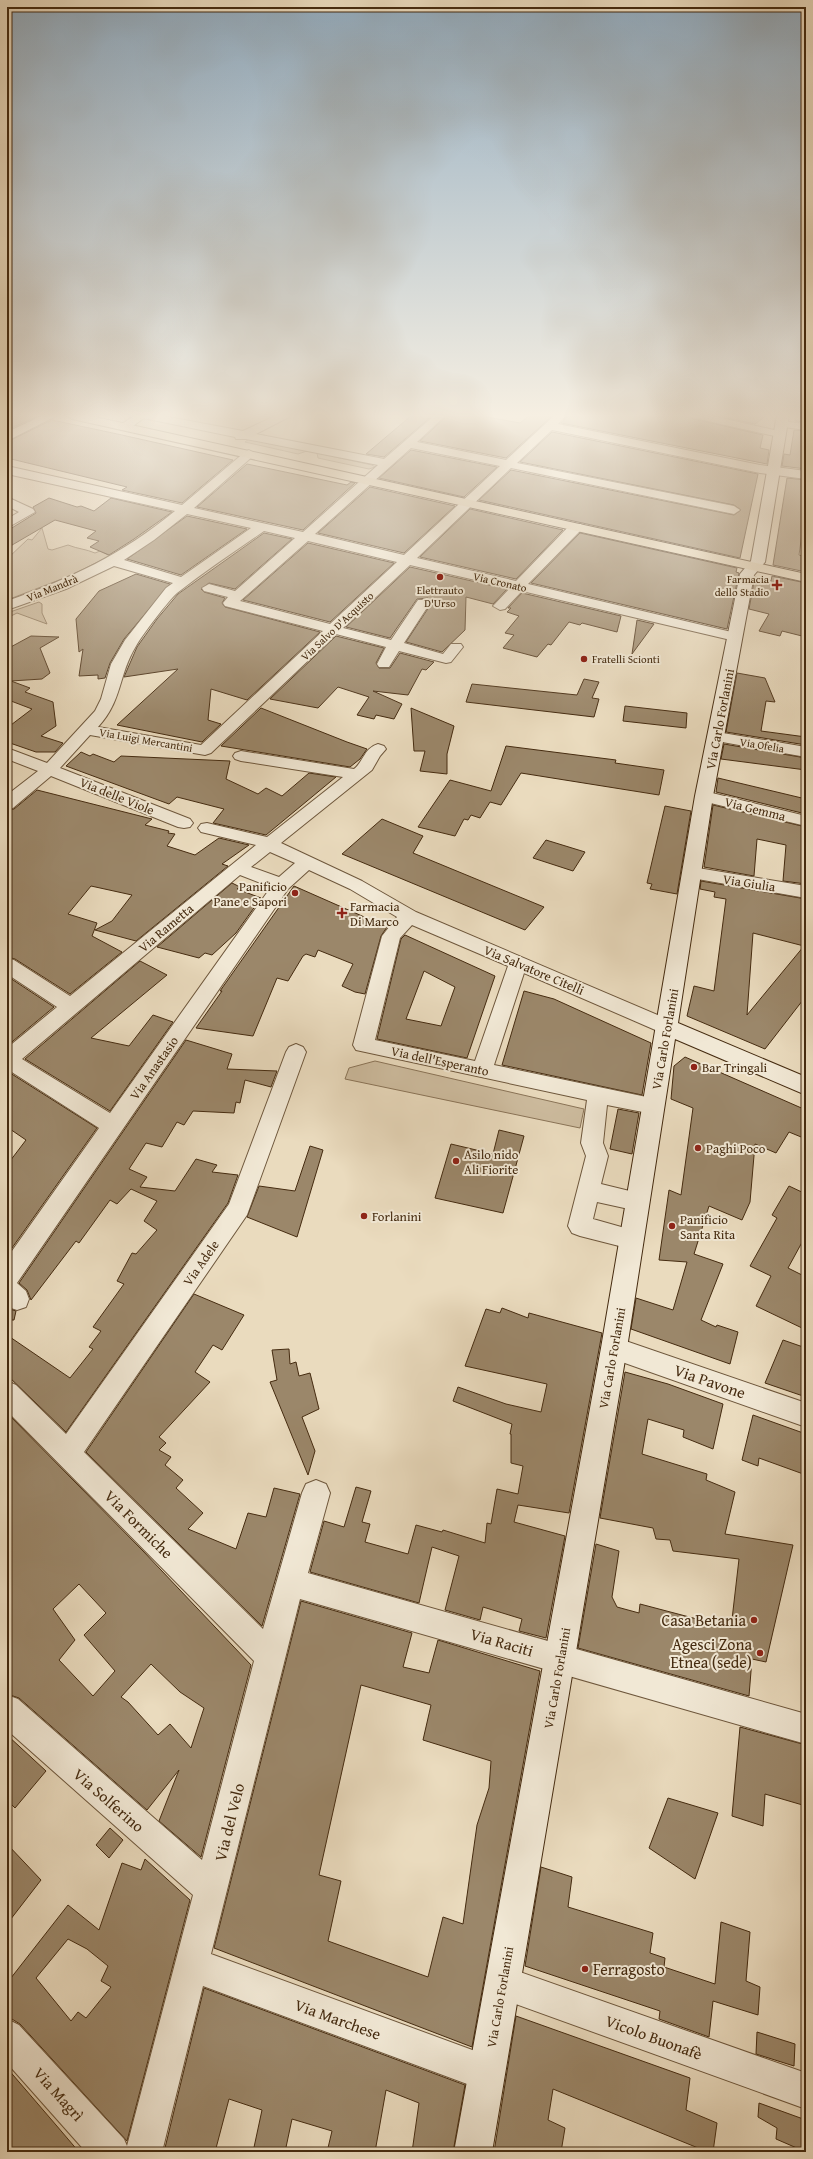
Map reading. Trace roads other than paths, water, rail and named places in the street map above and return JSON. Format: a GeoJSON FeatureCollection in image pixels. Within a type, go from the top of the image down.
{"type":"FeatureCollection","features":[{"type":"Feature","properties":{"kind":"main road"},"geometry":{"type":"LineString","coordinates":[[525,516],[806,578]]}},
{"type":"Feature","properties":{"kind":"street"},"geometry":{"type":"LineString","coordinates":[[7,524],[22,516]]}},
{"type":"Feature","properties":{"kind":"street","name":"Via Mandrà"},"geometry":{"type":"LineString","coordinates":[[7,606],[51,590],[113,561],[155,533],[176,516]]}},
{"type":"Feature","properties":{"kind":"street","name":"Via Cronato"},"geometry":{"type":"LineString","coordinates":[[215,516],[735,637]]}},
{"type":"Feature","properties":{"kind":"street"},"geometry":{"type":"LineString","coordinates":[[234,600],[327,516]]}},
{"type":"Feature","properties":{"kind":"street","name":"Via Salvo D'Acquisto"},"geometry":{"type":"LineString","coordinates":[[205,750],[454,516]]}},
{"type":"Feature","properties":{"kind":"street","name":"Via Carlo Forlanini"},"geometry":{"type":"LineString","coordinates":[[473,2152],[561,1658],[614,1348],[704,796],[717,737],[747,574],[758,562],[765,516]]}},
{"type":"Feature","properties":{"kind":"street"},"geometry":{"type":"LineString","coordinates":[[7,804],[50,769],[88,730],[102,713],[109,699],[118,664],[130,643],[162,600],[183,582],[262,526]]}},
{"type":"Feature","properties":{"kind":"street"},"geometry":{"type":"LineString","coordinates":[[500,606],[576,527]]}},
{"type":"Feature","properties":{"kind":"street"},"geometry":{"type":"LineString","coordinates":[[113,561],[183,582]]}},
{"type":"Feature","properties":{"kind":"street"},"geometry":{"type":"LineString","coordinates":[[209,588],[234,600],[333,630],[446,659],[456,647]]}},
{"type":"Feature","properties":{"kind":"street"},"geometry":{"type":"LineString","coordinates":[[384,664],[423,603]]}},
{"type":"Feature","properties":{"kind":"street","name":"Via Luigi Mercantini"},"geometry":{"type":"LineString","coordinates":[[88,730],[205,750]]}},
{"type":"Feature","properties":{"kind":"street","name":"Via Ofelia"},"geometry":{"type":"LineString","coordinates":[[717,737],[806,752]]}},
{"type":"Feature","properties":{"kind":"street","name":"Via Rametta"},"geometry":{"type":"LineString","coordinates":[[7,1059],[72,1007],[267,844],[366,767],[373,753],[378,749]]}},
{"type":"Feature","properties":{"kind":"street","name":"Via delle Viole"},"geometry":{"type":"LineString","coordinates":[[7,754],[50,769],[184,822]]}},
{"type":"Feature","properties":{"kind":"street"},"geometry":{"type":"LineString","coordinates":[[241,756],[357,774]]}},
{"type":"Feature","properties":{"kind":"street","name":"Via Gemma"},"geometry":{"type":"LineString","coordinates":[[704,796],[806,821]]}},
{"type":"Feature","properties":{"kind":"street"},"geometry":{"type":"LineString","coordinates":[[207,828],[267,844]]}},
{"type":"Feature","properties":{"kind":"street","name":"Via Salvatore Citelli"},"geometry":{"type":"LineString","coordinates":[[267,844],[356,884],[409,916],[518,964],[806,1086]]}},
{"type":"Feature","properties":{"kind":"street","name":"Via Anastasio"},"geometry":{"type":"LineString","coordinates":[[7,1278],[282,885],[307,862]]}},
{"type":"Feature","properties":{"kind":"street"},"geometry":{"type":"LineString","coordinates":[[238,868],[282,885]]}},
{"type":"Feature","properties":{"kind":"street","name":"Via Giulia"},"geometry":{"type":"LineString","coordinates":[[692,874],[806,892]]}},
{"type":"Feature","properties":{"kind":"street","name":"Via dell'Esperanto"},"geometry":{"type":"LineString","coordinates":[[409,916],[391,936],[363,1045],[653,1106]]}},
{"type":"Feature","properties":{"kind":"street"},"geometry":{"type":"LineString","coordinates":[[482,1070],[518,964]]}},
{"type":"Feature","properties":{"kind":"street"},"geometry":{"type":"LineString","coordinates":[[7,965],[72,1007]]}},
{"type":"Feature","properties":{"kind":"street","name":"Via Adele"},"geometry":{"type":"LineString","coordinates":[[68,1453],[239,1208],[296,1052]]}},
{"type":"Feature","properties":{"kind":"street"},"geometry":{"type":"LineString","coordinates":[[7,1059],[113,1126]]}},
{"type":"Feature","properties":{"kind":"street"},"geometry":{"type":"LineString","coordinates":[[598,1094],[592,1143],[596,1156],[580,1226],[632,1239]]}},
{"type":"Feature","properties":{"kind":"street"},"geometry":{"type":"LineString","coordinates":[[588,1191],[638,1202]]}},
{"type":"Feature","properties":{"kind":"street","name":"Via Pavone"},"geometry":{"type":"LineString","coordinates":[[614,1348],[806,1415]]}},
{"type":"Feature","properties":{"kind":"street","name":"Via Formiche"},"geometry":{"type":"LineString","coordinates":[[7,1393],[270,1656]]}},
{"type":"Feature","properties":{"kind":"street","name":"Via del Velo"},"geometry":{"type":"LineString","coordinates":[[144,2152],[191,1964],[212,1890],[270,1656],[316,1493]]}},
{"type":"Feature","properties":{"kind":"street","name":"Via Raciti"},"geometry":{"type":"LineString","coordinates":[[290,1582],[806,1729]]}},
{"type":"Feature","properties":{"kind":"street","name":"Via Solferino"},"geometry":{"type":"LineString","coordinates":[[7,1710],[212,1890]]}},
{"type":"Feature","properties":{"kind":"street","name":"Via Marchese"},"geometry":{"type":"LineString","coordinates":[[191,1964],[486,2073]]}},
{"type":"Feature","properties":{"kind":"street","name":"Vicolo Buonafè"},"geometry":{"type":"LineString","coordinates":[[503,1983],[806,2091]]}},
{"type":"Feature","properties":{"kind":"street","name":"Via Magrì"},"geometry":{"type":"LineString","coordinates":[[7,2037],[112,2152]]}},
{"type":"Feature","properties":{"kind":"place","name":"Elettrauto D'Urso"},"geometry":{"type":"Point","coordinates":[440,577]}},
{"type":"Feature","properties":{"kind":"place","name":"Farmacia dello Stadio"},"geometry":{"type":"Point","coordinates":[777,585]}},
{"type":"Feature","properties":{"kind":"place","name":"Fratelli Scionti"},"geometry":{"type":"Point","coordinates":[584,659]}},
{"type":"Feature","properties":{"kind":"place","name":"Panificio Pane e Sapori"},"geometry":{"type":"Point","coordinates":[295,893]}},
{"type":"Feature","properties":{"kind":"place","name":"Farmacia Di Marco"},"geometry":{"type":"Point","coordinates":[342,913]}},
{"type":"Feature","properties":{"kind":"place","name":"Bar Tringali"},"geometry":{"type":"Point","coordinates":[694,1067]}},
{"type":"Feature","properties":{"kind":"place","name":"Paghi Poco"},"geometry":{"type":"Point","coordinates":[698,1148]}},
{"type":"Feature","properties":{"kind":"place","name":"Asilo nido Ali Fiorite"},"geometry":{"type":"Point","coordinates":[456,1161]}},
{"type":"Feature","properties":{"kind":"place","name":"Forlanini"},"geometry":{"type":"Point","coordinates":[364,1216]}},
{"type":"Feature","properties":{"kind":"place","name":"Panificio Santa Rita"},"geometry":{"type":"Point","coordinates":[672,1226]}},
{"type":"Feature","properties":{"kind":"place","name":"Casa Betania"},"geometry":{"type":"Point","coordinates":[754,1620]}},
{"type":"Feature","properties":{"kind":"place","name":"Agesci Zona Etnea (sede)"},"geometry":{"type":"Point","coordinates":[760,1653]}},
{"type":"Feature","properties":{"kind":"place","name":"Ferragosto"},"geometry":{"type":"Point","coordinates":[585,1969]}}]}
